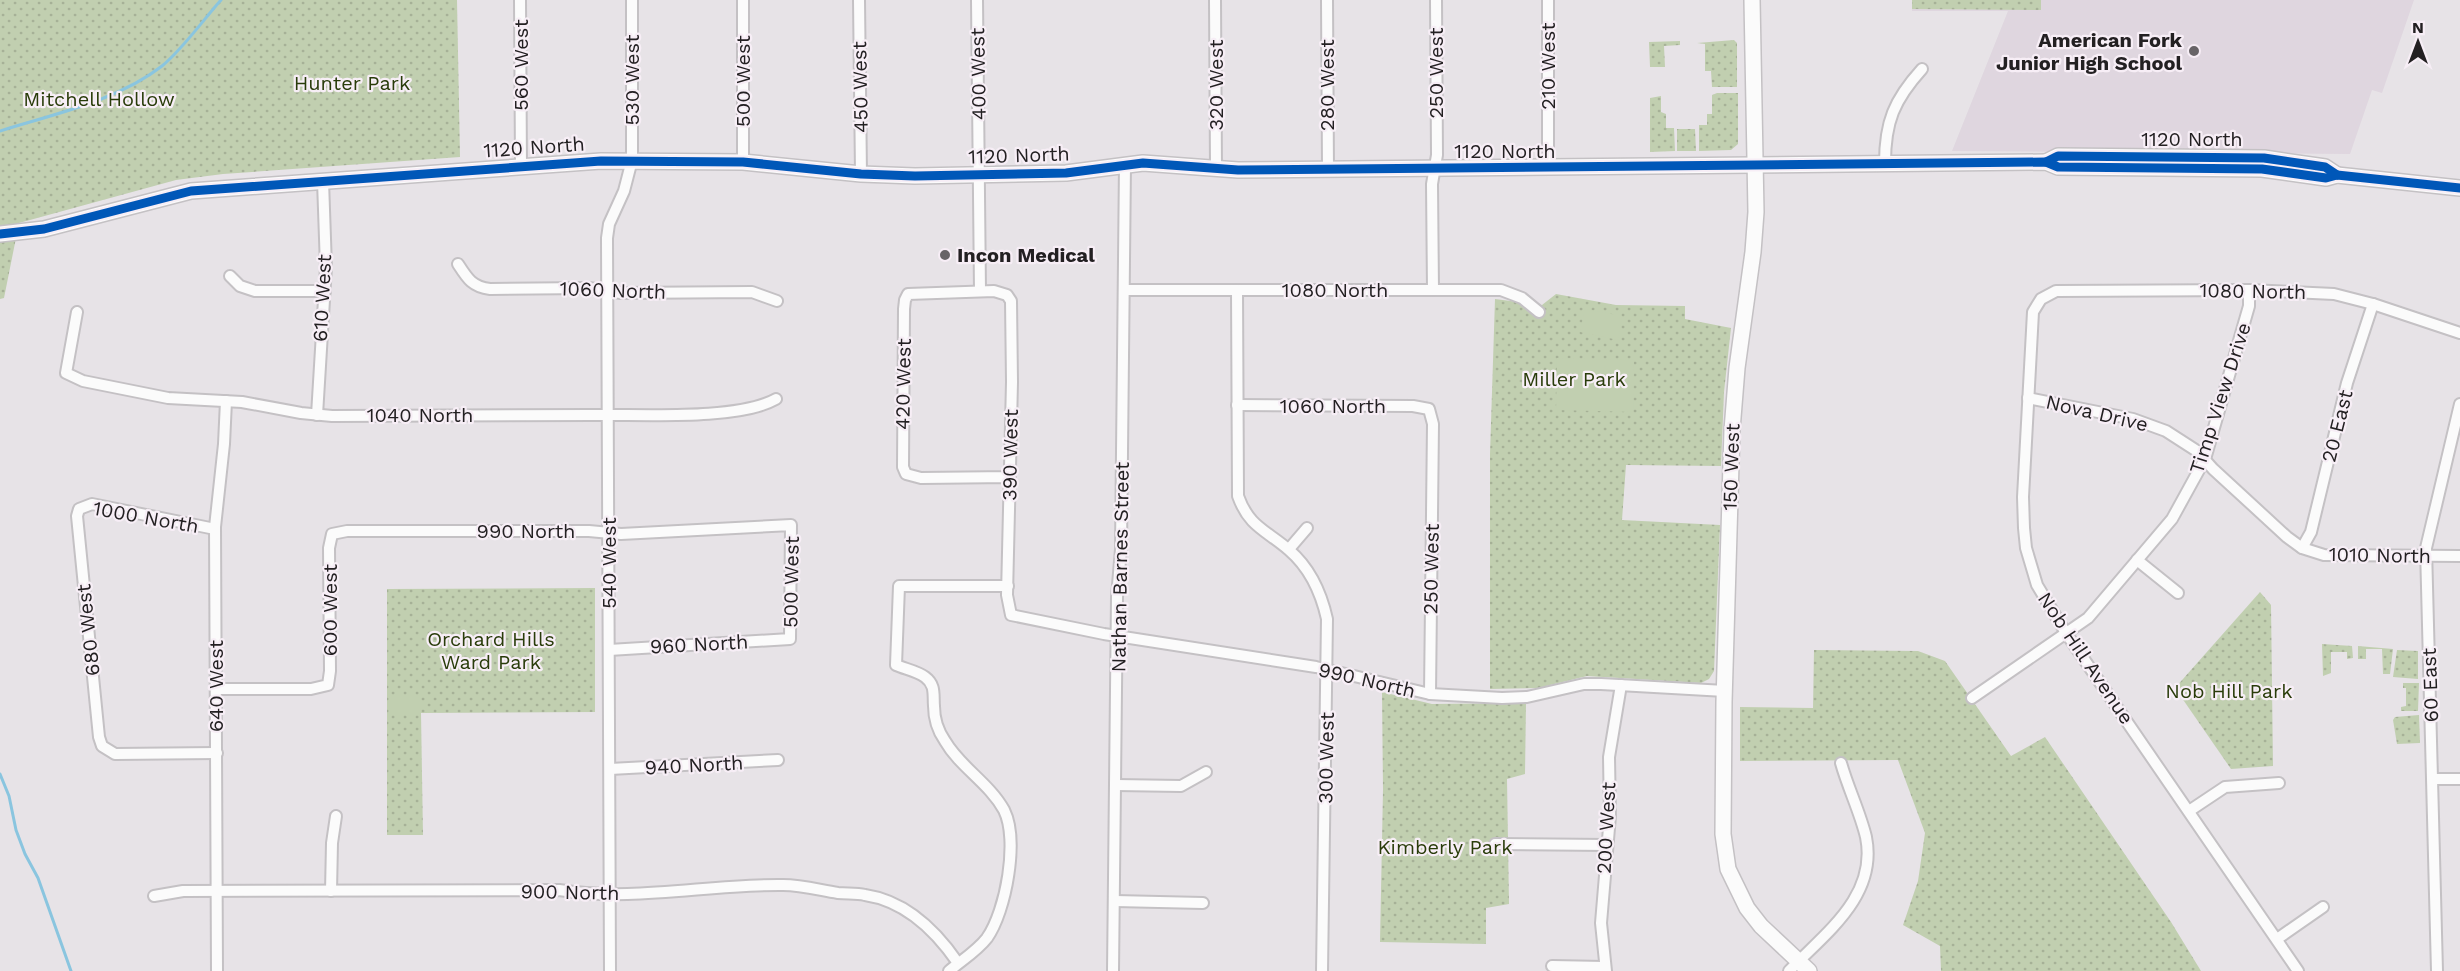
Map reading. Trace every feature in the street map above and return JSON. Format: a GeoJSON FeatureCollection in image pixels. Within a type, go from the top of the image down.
{"type":"FeatureCollection","features":[{"type":"Feature","properties":{"kind":"street","name":"560 West"},"geometry":{"type":"LineString","coordinates":[[520,0],[521,166]]}},
{"type":"Feature","properties":{"kind":"street","name":"530 West"},"geometry":{"type":"LineString","coordinates":[[632,0],[632,160]]}},
{"type":"Feature","properties":{"kind":"street","name":"500 West"},"geometry":{"type":"LineString","coordinates":[[743,0],[743,162]]}},
{"type":"Feature","properties":{"kind":"street","name":"450 West"},"geometry":{"type":"LineString","coordinates":[[859,0],[861,174]]}},
{"type":"Feature","properties":{"kind":"street","name":"400 West"},"geometry":{"type":"LineString","coordinates":[[977,0],[980,291]]}},
{"type":"Feature","properties":{"kind":"street","name":"320 West"},"geometry":{"type":"LineString","coordinates":[[1215,0],[1216,170]]}},
{"type":"Feature","properties":{"kind":"street","name":"280 West"},"geometry":{"type":"LineString","coordinates":[[1327,0],[1328,170]]}},
{"type":"Feature","properties":{"kind":"street","name":"250 West"},"geometry":{"type":"LineString","coordinates":[[1433,290],[1432,183],[1437,155],[1436,0]]}},
{"type":"Feature","properties":{"kind":"street","name":"210 West"},"geometry":{"type":"LineString","coordinates":[[1548,0],[1548,169]]}},
{"type":"Feature","properties":{"kind":"street","name":"150 West"},"geometry":{"type":"LineString","coordinates":[[1752,0],[1757,180],[1755,232],[1737,368],[1733,421],[1725,691],[1724,852],[1728,869],[1740,898],[1761,926],[1799,968]]}},
{"type":"Feature","properties":{"kind":"street"},"geometry":{"type":"LineString","coordinates":[[1885,163],[1885,139],[1892,114],[1905,88],[1922,69]]}},
{"type":"Feature","properties":{"kind":"street","name":"1120 North"},"geometry":{"type":"LineString","coordinates":[[0,234],[44,229],[191,191],[632,160],[743,162],[861,174],[979,175],[1066,173],[1125,164],[1166,164],[1216,170],[1548,169],[2046,162],[2058,156],[2264,158],[2325,166],[2337,175],[2460,188]]}},
{"type":"Feature","properties":{"kind":"street","name":"540 West"},"geometry":{"type":"LineString","coordinates":[[610,971],[609,224],[624,192],[632,160]]}},
{"type":"Feature","properties":{"kind":"street","name":"Nathan Barnes Street"},"geometry":{"type":"LineString","coordinates":[[1113,971],[1117,635],[1125,290],[1125,164]]}},
{"type":"Feature","properties":{"kind":"street","name":"610 West"},"geometry":{"type":"LineString","coordinates":[[317,415],[320,335],[325,291],[323,181]]}},
{"type":"Feature","properties":{"kind":"street","name":"1060 North"},"geometry":{"type":"LineString","coordinates":[[458,264],[470,282],[479,287],[752,292],[777,301]]}},
{"type":"Feature","properties":{"kind":"street"},"geometry":{"type":"LineString","coordinates":[[230,276],[240,286],[255,291],[325,291]]}},
{"type":"Feature","properties":{"kind":"street","name":"1080 North"},"geometry":{"type":"LineString","coordinates":[[1125,290],[1501,290],[1522,298],[1539,312]]}},
{"type":"Feature","properties":{"kind":"street","name":"300 West"},"geometry":{"type":"LineString","coordinates":[[1237,290],[1238,496],[1249,520],[1288,549],[1309,572],[1324,605],[1328,634],[1322,971]]}},
{"type":"Feature","properties":{"kind":"street","name":"1080 North"},"geometry":{"type":"LineString","coordinates":[[2042,299],[2056,291],[2249,290],[2334,294],[2373,304],[2460,333]]}},
{"type":"Feature","properties":{"kind":"street","name":"Timp View Drive"},"geometry":{"type":"LineString","coordinates":[[1972,698],[2094,612],[2179,508],[2205,459],[2249,306],[2249,290]]}},
{"type":"Feature","properties":{"kind":"street","name":"420 West"},"geometry":{"type":"LineString","coordinates":[[980,291],[909,294],[904,300],[902,460],[906,474],[921,478],[1010,477]]}},
{"type":"Feature","properties":{"kind":"street","name":"390 West"},"geometry":{"type":"LineString","coordinates":[[980,291],[993,291],[1007,295],[1012,308],[1008,586],[1008,604],[1011,615]]}},
{"type":"Feature","properties":{"kind":"street","name":"Nob Hill Avenue"},"geometry":{"type":"LineString","coordinates":[[2042,299],[2036,305],[2032,318],[2023,512],[2026,548],[2037,585],[2066,633],[2298,971]]}},
{"type":"Feature","properties":{"kind":"street","name":"20 East"},"geometry":{"type":"LineString","coordinates":[[2302,548],[2311,532],[2347,382],[2373,304]]}},
{"type":"Feature","properties":{"kind":"street","name":"1040 North"},"geometry":{"type":"LineString","coordinates":[[77,312],[66,374],[83,381],[168,398],[226,401],[317,415],[609,415],[748,410],[764,406],[776,399]]}},
{"type":"Feature","properties":{"kind":"street","name":"Nova Drive"},"geometry":{"type":"LineString","coordinates":[[2028,398],[2152,424],[2198,451],[2213,469],[2302,548]]}},
{"type":"Feature","properties":{"kind":"street","name":"640 West"},"geometry":{"type":"LineString","coordinates":[[217,971],[215,529],[225,444],[226,401]]}},
{"type":"Feature","properties":{"kind":"street","name":"60 East"},"geometry":{"type":"LineString","coordinates":[[2437,971],[2426,543],[2460,404]]}},
{"type":"Feature","properties":{"kind":"street","name":"1060 North"},"geometry":{"type":"LineString","coordinates":[[1237,405],[1413,406],[1429,409]]}},
{"type":"Feature","properties":{"kind":"street","name":"250 West"},"geometry":{"type":"LineString","coordinates":[[1429,409],[1433,424],[1430,694]]}},
{"type":"Feature","properties":{"kind":"street","name":"1000 North"},"geometry":{"type":"LineString","coordinates":[[79,509],[98,504],[215,529]]}},
{"type":"Feature","properties":{"kind":"street","name":"680 West"},"geometry":{"type":"LineString","coordinates":[[79,509],[77,523],[99,737],[105,749],[116,754],[217,753]]}},
{"type":"Feature","properties":{"kind":"street","name":"500 West"},"geometry":{"type":"LineString","coordinates":[[790,639],[791,525]]}},
{"type":"Feature","properties":{"kind":"street","name":"990 North"},"geometry":{"type":"LineString","coordinates":[[332,534],[347,531],[589,531],[621,534],[791,525]]}},
{"type":"Feature","properties":{"kind":"street"},"geometry":{"type":"LineString","coordinates":[[1288,549],[1307,528]]}},
{"type":"Feature","properties":{"kind":"street","name":"600 West"},"geometry":{"type":"LineString","coordinates":[[216,689],[311,689],[327,686],[330,671],[329,549],[332,534]]}},
{"type":"Feature","properties":{"kind":"street","name":"1010 North"},"geometry":{"type":"LineString","coordinates":[[2302,548],[2324,555],[2460,556]]}},
{"type":"Feature","properties":{"kind":"street"},"geometry":{"type":"LineString","coordinates":[[2137,560],[2178,593]]}},
{"type":"Feature","properties":{"kind":"street"},"geometry":{"type":"LineString","coordinates":[[949,971],[986,939],[996,918],[1010,865],[1009,829],[1004,811],[954,755],[943,738],[935,717],[934,692],[930,682],[920,674],[896,665],[899,586],[1008,586]]}},
{"type":"Feature","properties":{"kind":"street","name":"990 North"},"geometry":{"type":"LineString","coordinates":[[1011,615],[1117,635],[1328,669],[1430,694],[1502,698],[1527,696],[1584,684],[1725,691]]}},
{"type":"Feature","properties":{"kind":"street","name":"960 North"},"geometry":{"type":"LineString","coordinates":[[609,650],[790,639]]}},
{"type":"Feature","properties":{"kind":"street","name":"200 West"},"geometry":{"type":"LineString","coordinates":[[1605,969],[1601,923],[1610,816],[1609,757],[1621,685]]}},
{"type":"Feature","properties":{"kind":"street","name":"940 North"},"geometry":{"type":"LineString","coordinates":[[610,769],[778,760]]}},
{"type":"Feature","properties":{"kind":"street"},"geometry":{"type":"LineString","coordinates":[[1799,968],[1852,904],[1864,873],[1866,838],[1841,763]]}},
{"type":"Feature","properties":{"kind":"street"},"geometry":{"type":"LineString","coordinates":[[1116,785],[1181,786],[1206,772]]}},
{"type":"Feature","properties":{"kind":"street"},"geometry":{"type":"LineString","coordinates":[[2433,779],[2460,779]]}},
{"type":"Feature","properties":{"kind":"street"},"geometry":{"type":"LineString","coordinates":[[2189,811],[2225,787],[2279,783]]}},
{"type":"Feature","properties":{"kind":"street"},"geometry":{"type":"LineString","coordinates":[[332,891],[332,843],[336,816]]}},
{"type":"Feature","properties":{"kind":"street"},"geometry":{"type":"LineString","coordinates":[[1495,844],[1607,845]]}},
{"type":"Feature","properties":{"kind":"street","name":"900 North"},"geometry":{"type":"LineString","coordinates":[[154,896],[183,891],[559,890],[583,894],[610,894],[782,884],[865,895],[888,902],[912,914],[937,936],[958,963]]}},
{"type":"Feature","properties":{"kind":"street"},"geometry":{"type":"LineString","coordinates":[[1115,901],[1203,903]]}},
{"type":"Feature","properties":{"kind":"street"},"geometry":{"type":"LineString","coordinates":[[2277,939],[2323,907]]}},
{"type":"Feature","properties":{"kind":"street"},"geometry":{"type":"LineString","coordinates":[[1552,966],[1605,969]]}},
{"type":"Feature","properties":{"kind":"shaded area","name":"American Fork Junior High School"},"geometry":{"type":"Polygon","coordinates":[[[1912,0],[2414,0],[2382,93],[2372,90],[2350,154],[1952,151],[2008,11],[1912,11],[1912,0]]]}},
{"type":"Feature","properties":{"kind":"green space","name":"Mitchell Hollow"},"geometry":{"type":"Polygon","coordinates":[[[0,0],[457,0],[460,157],[223,174],[176,180],[19,223],[4,298],[0,299],[0,0]]]}},
{"type":"Feature","properties":{"kind":"green space"},"geometry":{"type":"Polygon","coordinates":[[[1912,0],[2041,0],[2041,10],[1912,9],[1912,0]]]}},
{"type":"Feature","properties":{"kind":"green space"},"geometry":{"type":"Polygon","coordinates":[[[1734,40],[1737,43],[1737,87],[1712,87],[1711,71],[1705,71],[1705,44],[1697,43],[1734,40]]]}},
{"type":"Feature","properties":{"kind":"green space"},"geometry":{"type":"Polygon","coordinates":[[[1680,41],[1680,45],[1664,46],[1665,67],[1650,67],[1649,42],[1680,41]]]}},
{"type":"Feature","properties":{"kind":"green space"},"geometry":{"type":"Polygon","coordinates":[[[1738,93],[1738,144],[1731,150],[1699,151],[1699,125],[1707,125],[1707,114],[1712,114],[1712,95],[1738,93]]]}},
{"type":"Feature","properties":{"kind":"green space"},"geometry":{"type":"Polygon","coordinates":[[[1661,96],[1661,112],[1666,114],[1666,128],[1674,128],[1675,151],[1650,152],[1650,98],[1661,96]]]}},
{"type":"Feature","properties":{"kind":"green space"},"geometry":{"type":"Polygon","coordinates":[[[1677,129],[1695,129],[1696,151],[1677,151],[1677,129]]]}},
{"type":"Feature","properties":{"kind":"green space","name":"Miller Park"},"geometry":{"type":"Polygon","coordinates":[[[1556,294],[1616,305],[1685,306],[1685,319],[1731,328],[1724,392],[1721,466],[1626,465],[1622,520],[1720,525],[1714,671],[1709,679],[1701,683],[1587,676],[1538,688],[1490,689],[1490,454],[1495,299],[1542,305],[1556,294]]]}},
{"type":"Feature","properties":{"kind":"green space"},"geometry":{"type":"Polygon","coordinates":[[[1585,309],[1622,316],[1618,340],[1580,332],[1585,309]]]}},
{"type":"Feature","properties":{"kind":"green space","name":"Miller Park"},"geometry":{"type":"Polygon","coordinates":[[[1557,358],[1634,360],[1633,412],[1556,410],[1557,358]]]}},
{"type":"Feature","properties":{"kind":"green space","name":"Orchard Hills Ward Park"},"geometry":{"type":"Polygon","coordinates":[[[595,588],[595,712],[421,713],[423,835],[387,835],[387,589],[595,588]]]}},
{"type":"Feature","properties":{"kind":"green space","name":"Nob Hill Park"},"geometry":{"type":"Polygon","coordinates":[[[2260,592],[2271,605],[2273,766],[2231,769],[2175,688],[2260,592]]]}},
{"type":"Feature","properties":{"kind":"green space"},"geometry":{"type":"Polygon","coordinates":[[[2322,644],[2352,646],[2353,658],[2347,659],[2347,652],[2331,652],[2331,673],[2323,676],[2322,644]]]}},
{"type":"Feature","properties":{"kind":"green space"},"geometry":{"type":"Polygon","coordinates":[[[2358,646],[2393,649],[2390,674],[2383,674],[2382,649],[2366,649],[2366,659],[2358,659],[2358,646]]]}},
{"type":"Feature","properties":{"kind":"green space"},"geometry":{"type":"Polygon","coordinates":[[[1814,650],[1918,651],[1945,661],[2011,756],[2045,737],[2171,922],[2201,971],[1941,971],[1940,946],[1903,925],[1918,881],[1925,833],[1898,760],[1740,761],[1740,707],[1813,708],[1814,650]]]}},
{"type":"Feature","properties":{"kind":"green space"},"geometry":{"type":"Polygon","coordinates":[[[2397,650],[2418,651],[2418,679],[2393,677],[2397,650]]]}},
{"type":"Feature","properties":{"kind":"green space"},"geometry":{"type":"Polygon","coordinates":[[[2403,683],[2419,683],[2418,711],[2401,711],[2401,707],[2406,706],[2406,688],[2403,688],[2403,683]]]}},
{"type":"Feature","properties":{"kind":"green space","name":"Kimberly Park"},"geometry":{"type":"Polygon","coordinates":[[[1382,692],[1432,704],[1526,703],[1525,774],[1507,779],[1509,904],[1486,908],[1486,944],[1380,942],[1382,692]]]}},
{"type":"Feature","properties":{"kind":"green space"},"geometry":{"type":"Polygon","coordinates":[[[390,696],[421,696],[421,713],[390,713],[390,696]]]}},
{"type":"Feature","properties":{"kind":"green space"},"geometry":{"type":"Polygon","coordinates":[[[2419,715],[2420,743],[2397,744],[2393,720],[2395,717],[2419,715]]]}},
{"type":"Feature","properties":{"kind":"waterway"},"geometry":{"type":"LineString","coordinates":[[0,131],[84,105],[125,89],[144,78],[177,52],[221,0]]}},
{"type":"Feature","properties":{"kind":"waterway"},"geometry":{"type":"LineString","coordinates":[[0,774],[9,796],[16,830],[25,854],[38,878],[71,971]]}},
{"type":"Feature","properties":{"kind":"cycle path"},"geometry":{"type":"LineString","coordinates":[[2046,162],[2058,156],[2264,158],[2325,167],[2337,175]]}},
{"type":"Feature","properties":{"kind":"cycle path"},"geometry":{"type":"LineString","coordinates":[[0,234],[44,229],[191,191],[601,161],[743,162],[861,174],[915,176],[1066,173],[1143,163],[1238,170],[2046,162],[2058,167],[2262,169],[2326,178],[2337,175],[2460,188]]}},
{"type":"Feature","properties":{"kind":"place","name":"American Fork Junior High School"},"geometry":{"type":"Point","coordinates":[2194,51]}},
{"type":"Feature","properties":{"kind":"place","name":"Incon Medical"},"geometry":{"type":"Point","coordinates":[945,255]}},
{"type":"Feature","properties":{"kind":"park label","name":"Hunter Park"},"geometry":{"type":"Point","coordinates":[352,83]}}]}
